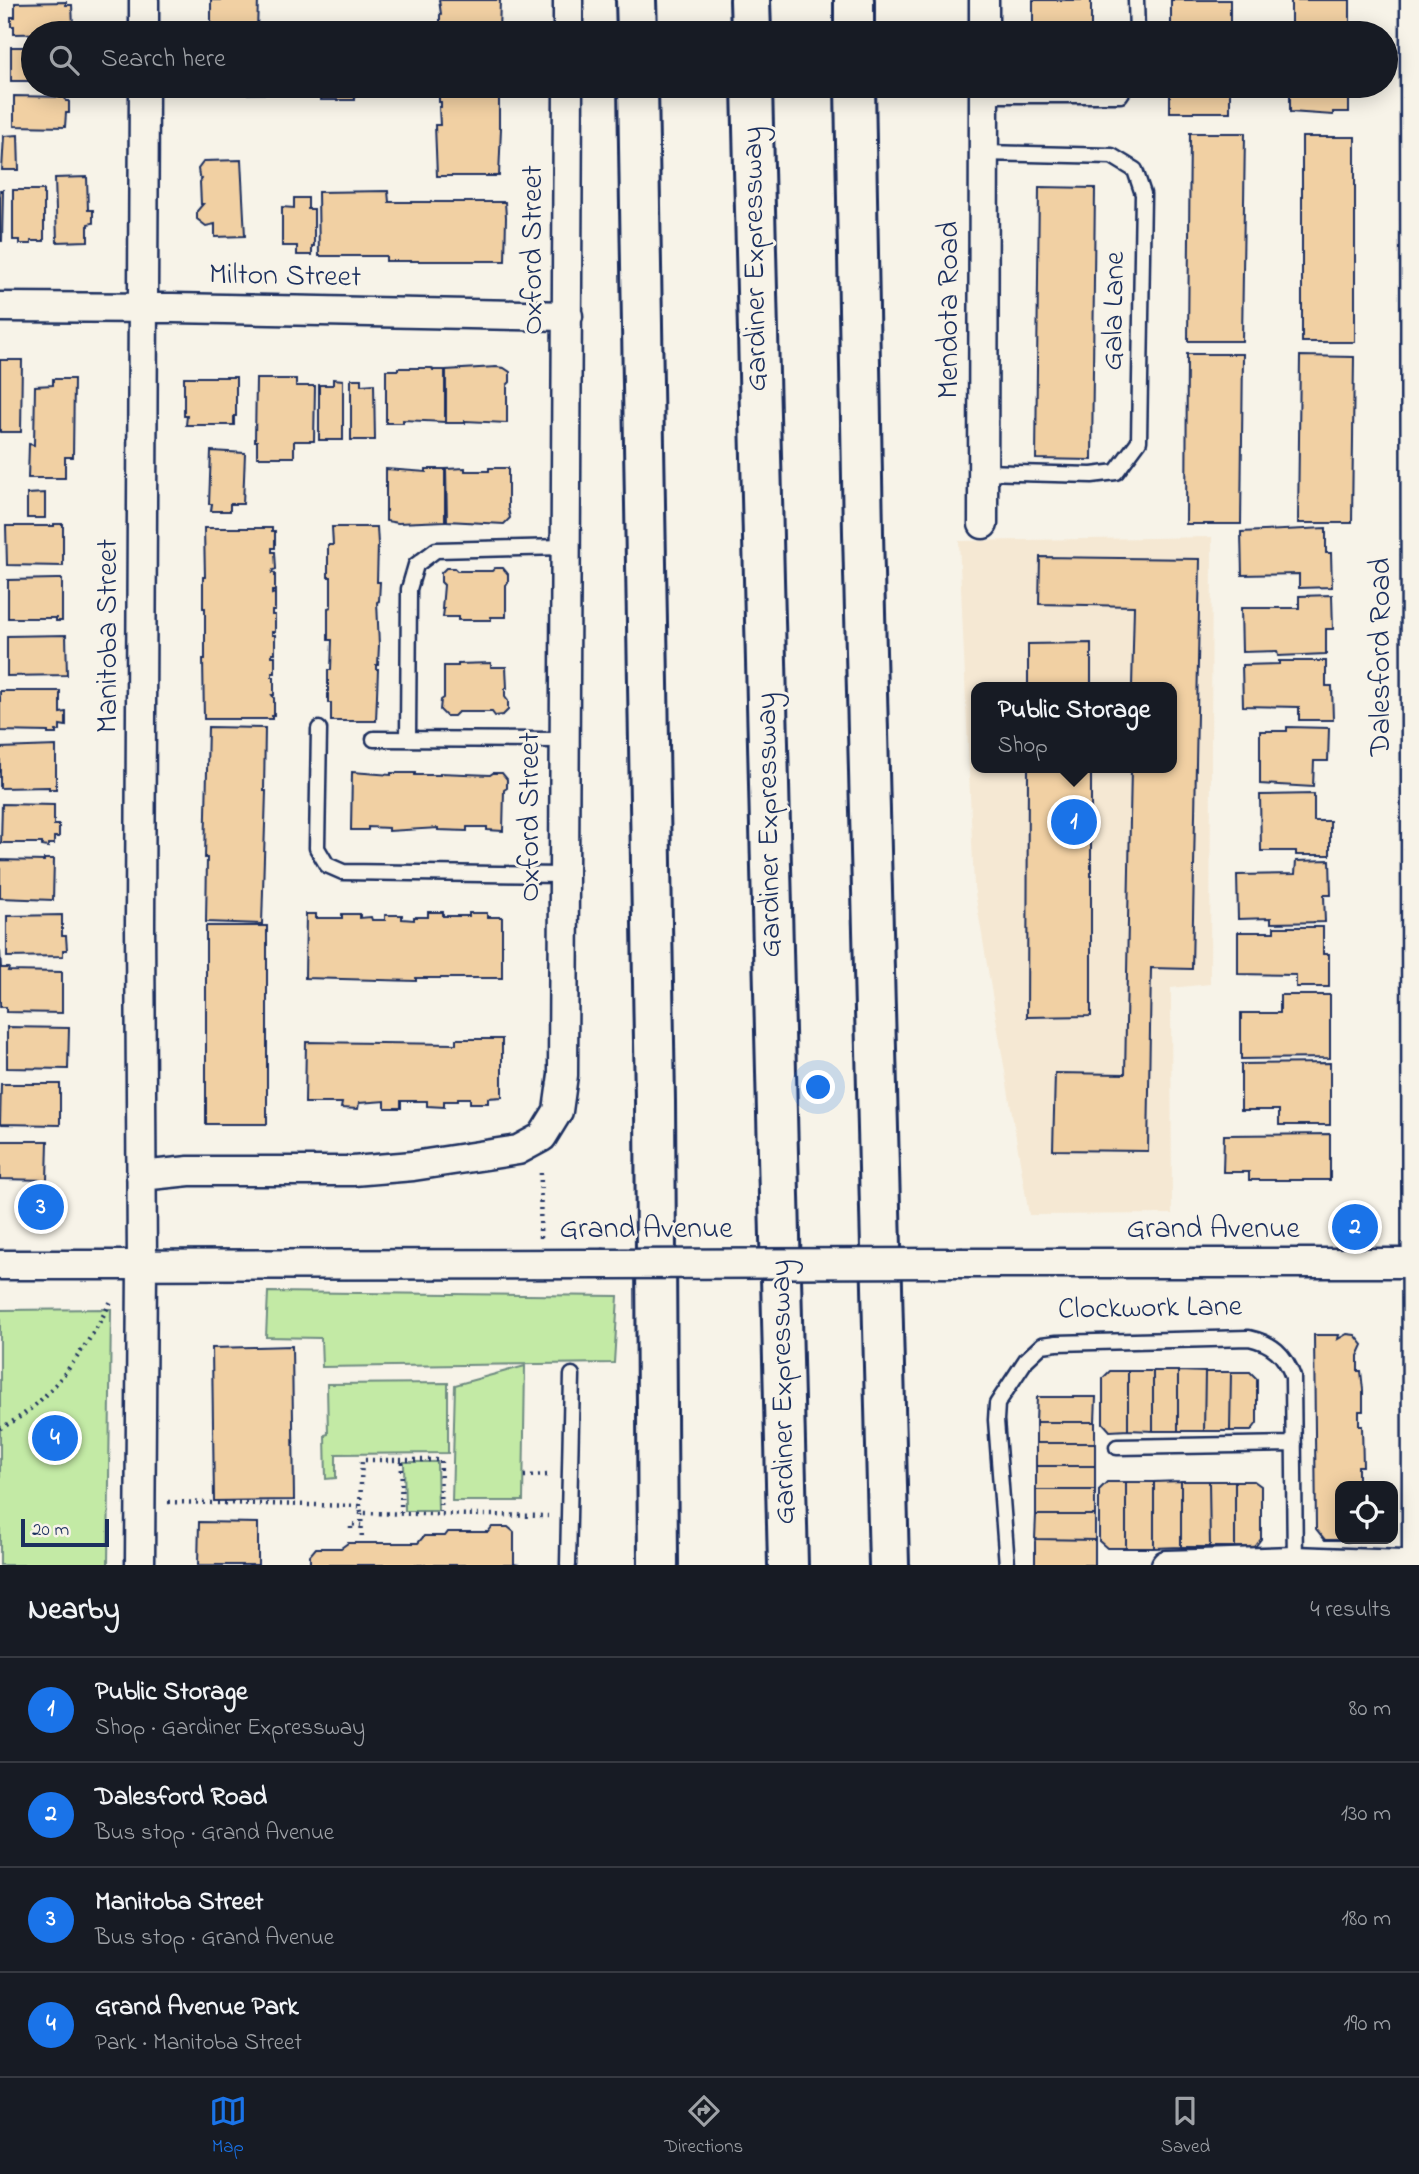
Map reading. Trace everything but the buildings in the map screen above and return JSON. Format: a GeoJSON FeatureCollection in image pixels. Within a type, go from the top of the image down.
{"type":"FeatureCollection","features":[{"type":"Feature","properties":{"kind":"highway"},"geometry":{"type":"LineString","coordinates":[[636,0],[637,21]]}},
{"type":"Feature","properties":{"kind":"highway"},"geometry":{"type":"LineString","coordinates":[[750,0],[751,21]]}},
{"type":"Feature","properties":{"kind":"highway"},"geometry":{"type":"LineString","coordinates":[[854,0],[854,21]]}},
{"type":"Feature","properties":{"kind":"highway"},"geometry":{"type":"LineString","coordinates":[[638,98],[655,1087],[658,1565]]}},
{"type":"Feature","properties":{"kind":"highway","name":"Gardiner Expressway"},"geometry":{"type":"LineString","coordinates":[[752,98],[788,1565]]}},
{"type":"Feature","properties":{"kind":"highway"},"geometry":{"type":"LineString","coordinates":[[855,98],[863,533],[889,1565]]}},
{"type":"Feature","properties":{"kind":"highway"},"geometry":{"type":"LineString","coordinates":[[886,1416],[907,1565]]}},
{"type":"Feature","properties":{"kind":"street"},"geometry":{"type":"LineString","coordinates":[[144,0],[144,21]]}},
{"type":"Feature","properties":{"kind":"street"},"geometry":{"type":"LineString","coordinates":[[568,0],[568,21]]}},
{"type":"Feature","properties":{"kind":"street"},"geometry":{"type":"LineString","coordinates":[[984,0],[984,21]]}},
{"type":"Feature","properties":{"kind":"street","name":"Dalesford Road"},"geometry":{"type":"LineString","coordinates":[[1415,0],[1417,1565]]}},
{"type":"Feature","properties":{"kind":"street","name":"Manitoba Street"},"geometry":{"type":"LineString","coordinates":[[140,1565],[144,98]]}},
{"type":"Feature","properties":{"kind":"street","name":"Oxford Street"},"geometry":{"type":"LineString","coordinates":[[542,1137],[558,1111],[562,1075],[568,98]]}},
{"type":"Feature","properties":{"kind":"street","name":"Mendota Road"},"geometry":{"type":"LineString","coordinates":[[983,524],[984,98]]}},
{"type":"Feature","properties":{"kind":"street","name":"Milton Street"},"geometry":{"type":"LineString","coordinates":[[0,307],[144,307],[568,316]]}},
{"type":"Feature","properties":{"kind":"street"},"geometry":{"type":"LineString","coordinates":[[141,1176],[190,1171],[353,1171],[412,1166],[518,1150],[542,1137]]}},
{"type":"Feature","properties":{"kind":"street","name":"Grand Avenue"},"geometry":{"type":"LineString","coordinates":[[0,1265],[1417,1263]]}},
{"type":"Feature","properties":{"kind":"street"},"geometry":{"type":"LineString","coordinates":[[1166,1565],[1402,1565]]}},
{"type":"Feature","properties":{"kind":"lane"},"geometry":{"type":"LineString","coordinates":[[1136,0],[1137,21]]}},
{"type":"Feature","properties":{"kind":"lane","name":"Gala Lane"},"geometry":{"type":"LineString","coordinates":[[982,153],[1112,156],[1135,170],[1143,194],[1139,441],[1116,472],[1092,475],[985,472]]}},
{"type":"Feature","properties":{"kind":"lane"},"geometry":{"type":"LineString","coordinates":[[408,739],[409,589],[416,565],[436,550],[565,547]]}},
{"type":"Feature","properties":{"kind":"lane"},"geometry":{"type":"LineString","coordinates":[[319,729],[317,848],[327,865],[343,872],[564,875]]}},
{"type":"Feature","properties":{"kind":"lane"},"geometry":{"type":"LineString","coordinates":[[374,739],[564,740]]}},
{"type":"Feature","properties":{"kind":"lane","name":"Clockwork Lane"},"geometry":{"type":"LineString","coordinates":[[1007,1565],[996,1420],[998,1404],[1026,1360],[1042,1345],[1249,1338],[1259,1340],[1280,1352],[1289,1364],[1293,1377],[1294,1563]]}},
{"type":"Feature","properties":{"kind":"lane"},"geometry":{"type":"LineString","coordinates":[[568,1565],[572,1376]]}},
{"type":"Feature","properties":{"kind":"lane"},"geometry":{"type":"LineString","coordinates":[[1117,1447],[1294,1444]]}},
{"type":"Feature","properties":{"kind":"path"},"geometry":{"type":"LineString","coordinates":[[540,1237],[542,1137]]}},
{"type":"Feature","properties":{"kind":"path"},"geometry":{"type":"LineString","coordinates":[[0,1428],[32,1407],[71,1365],[97,1327],[114,1295]]}},
{"type":"Feature","properties":{"kind":"path"},"geometry":{"type":"LineString","coordinates":[[362,1541],[362,1460],[441,1460],[440,1514]]}},
{"type":"Feature","properties":{"kind":"path"},"geometry":{"type":"LineString","coordinates":[[401,1513],[402,1460]]}},
{"type":"Feature","properties":{"kind":"path"},"geometry":{"type":"LineString","coordinates":[[139,1501],[360,1506]]}},
{"type":"Feature","properties":{"kind":"path"},"geometry":{"type":"LineString","coordinates":[[361,1513],[569,1516]]}},
{"type":"Feature","properties":{"kind":"path"},"geometry":{"type":"LineString","coordinates":[[351,1528],[351,1524],[361,1524]]}},
{"type":"Feature","properties":{"kind":"shaded area"},"geometry":{"type":"Polygon","coordinates":[[[1212,537],[1210,984],[1171,988],[1172,1214],[1029,1215],[974,887],[959,541],[1212,537]]]}},
{"type":"Feature","properties":{"kind":"green space"},"geometry":{"type":"Polygon","coordinates":[[[268,1292],[618,1296],[614,1363],[322,1367],[321,1338],[266,1337],[268,1292]]]}},
{"type":"Feature","properties":{"kind":"green space"},"geometry":{"type":"Polygon","coordinates":[[[111,1309],[108,1565],[0,1565],[0,1310],[111,1309]]]}},
{"type":"Feature","properties":{"kind":"green space"},"geometry":{"type":"Polygon","coordinates":[[[525,1366],[523,1501],[452,1501],[455,1385],[525,1366]]]}},
{"type":"Feature","properties":{"kind":"green space"},"geometry":{"type":"Polygon","coordinates":[[[448,1383],[448,1453],[336,1454],[336,1478],[326,1479],[327,1384],[448,1383]]]}},
{"type":"Feature","properties":{"kind":"green space"},"geometry":{"type":"Polygon","coordinates":[[[404,1462],[437,1462],[438,1511],[405,1511],[404,1462]]]}},
{"type":"Feature","properties":{"kind":"place","name":"Public Storage"},"geometry":{"type":"Point","coordinates":[1074,822]}},
{"type":"Feature","properties":{"kind":"place","name":"Manitoba Street"},"geometry":{"type":"Point","coordinates":[41,1207]}},
{"type":"Feature","properties":{"kind":"place","name":"Dalesford Road"},"geometry":{"type":"Point","coordinates":[1355,1227]}},
{"type":"Feature","properties":{"kind":"place","name":"Grand Avenue Park"},"geometry":{"type":"Point","coordinates":[55,1438]}}]}
